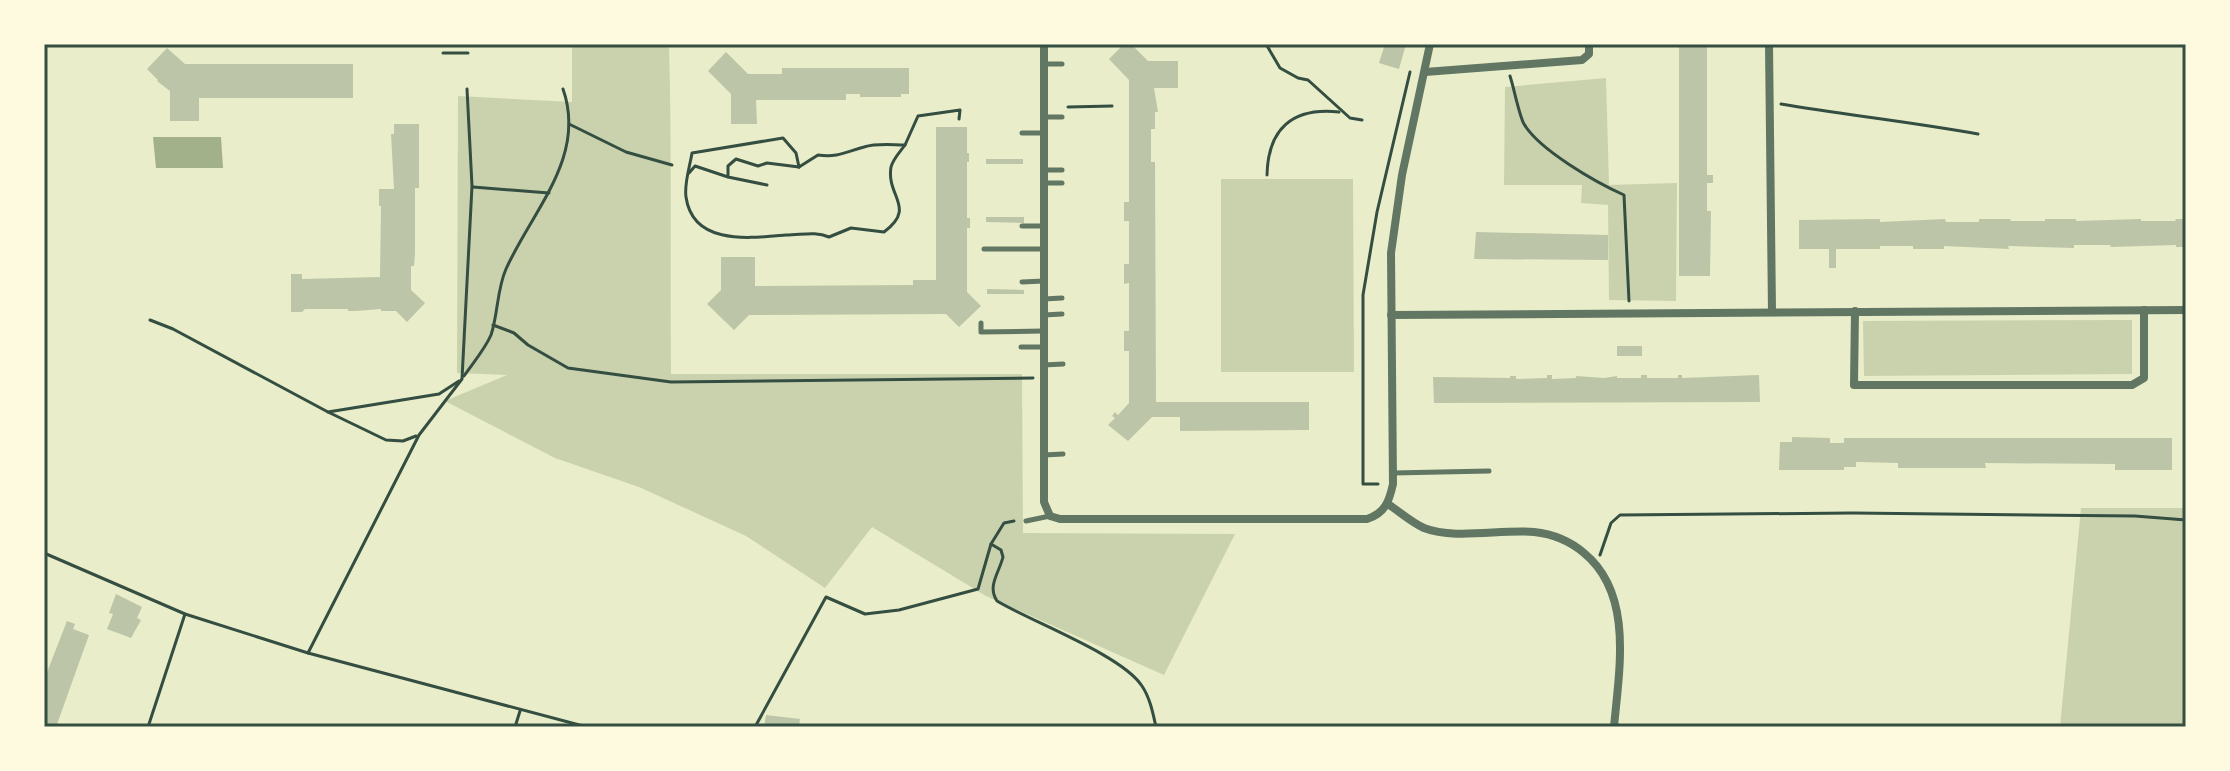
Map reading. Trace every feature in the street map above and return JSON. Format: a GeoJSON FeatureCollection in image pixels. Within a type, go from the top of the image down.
{"type":"FeatureCollection","features":[{"type":"Feature","properties":{"kind":"street"},"geometry":{"type":"LineString","coordinates":[[1044,44],[1044,502],[1050,516],[1060,519],[1367,519],[1379,515],[1388,504],[1393,473],[1391,253],[1404,163],[1430,44]]}},
{"type":"Feature","properties":{"kind":"street"},"geometry":{"type":"LineString","coordinates":[[1425,72],[1582,60],[1589,54],[1589,44]]}},
{"type":"Feature","properties":{"kind":"street"},"geometry":{"type":"LineString","coordinates":[[1769,44],[1772,312]]}},
{"type":"Feature","properties":{"kind":"street"},"geometry":{"type":"LineString","coordinates":[[1855,311],[1854,385],[2132,385],[2144,378],[2144,310]]}},
{"type":"Feature","properties":{"kind":"street"},"geometry":{"type":"LineString","coordinates":[[1391,315],[2186,310]]}},
{"type":"Feature","properties":{"kind":"street"},"geometry":{"type":"LineString","coordinates":[[1388,504],[1413,522],[1435,530],[1555,535],[1574,545],[1595,563],[1613,590],[1619,619],[1614,727]]}},
{"type":"Feature","properties":{"kind":"lane"},"geometry":{"type":"LineString","coordinates":[[1044,64],[1062,64]]}},
{"type":"Feature","properties":{"kind":"lane"},"geometry":{"type":"LineString","coordinates":[[1044,117],[1062,117]]}},
{"type":"Feature","properties":{"kind":"lane"},"geometry":{"type":"LineString","coordinates":[[1022,133],[1044,133]]}},
{"type":"Feature","properties":{"kind":"lane"},"geometry":{"type":"LineString","coordinates":[[1044,170],[1062,170]]}},
{"type":"Feature","properties":{"kind":"lane"},"geometry":{"type":"LineString","coordinates":[[1044,183],[1062,183]]}},
{"type":"Feature","properties":{"kind":"lane"},"geometry":{"type":"LineString","coordinates":[[1022,226],[1044,226]]}},
{"type":"Feature","properties":{"kind":"lane"},"geometry":{"type":"LineString","coordinates":[[984,249],[1044,249]]}},
{"type":"Feature","properties":{"kind":"lane"},"geometry":{"type":"LineString","coordinates":[[1022,282],[1044,281]]}},
{"type":"Feature","properties":{"kind":"lane"},"geometry":{"type":"LineString","coordinates":[[1044,299],[1062,298]]}},
{"type":"Feature","properties":{"kind":"lane"},"geometry":{"type":"LineString","coordinates":[[1044,315],[1062,314]]}},
{"type":"Feature","properties":{"kind":"lane"},"geometry":{"type":"LineString","coordinates":[[981,323],[981,332],[1044,331]]}},
{"type":"Feature","properties":{"kind":"lane"},"geometry":{"type":"LineString","coordinates":[[1021,347],[1044,347]]}},
{"type":"Feature","properties":{"kind":"lane"},"geometry":{"type":"LineString","coordinates":[[1044,365],[1063,364]]}},
{"type":"Feature","properties":{"kind":"lane"},"geometry":{"type":"LineString","coordinates":[[1044,455],[1063,454]]}},
{"type":"Feature","properties":{"kind":"lane"},"geometry":{"type":"LineString","coordinates":[[1393,473],[1489,471]]}},
{"type":"Feature","properties":{"kind":"lane"},"geometry":{"type":"LineString","coordinates":[[1026,521],[1050,516]]}},
{"type":"Feature","properties":{"kind":"path"},"geometry":{"type":"LineString","coordinates":[[1266,44],[1280,68],[1308,80],[1340,112],[1362,120]]}},
{"type":"Feature","properties":{"kind":"path"},"geometry":{"type":"LineString","coordinates":[[443,53],[468,53]]}},
{"type":"Feature","properties":{"kind":"path"},"geometry":{"type":"LineString","coordinates":[[1507,65],[1523,123],[1546,148],[1599,184],[1624,195],[1630,315]]}},
{"type":"Feature","properties":{"kind":"path"},"geometry":{"type":"LineString","coordinates":[[462,379],[472,186],[467,89]]}},
{"type":"Feature","properties":{"kind":"path"},"geometry":{"type":"LineString","coordinates":[[308,653],[419,435],[490,336],[505,271],[549,193],[563,160],[570,110],[563,89]]}},
{"type":"Feature","properties":{"kind":"path"},"geometry":{"type":"LineString","coordinates":[[1770,102],[1978,134]]}},
{"type":"Feature","properties":{"kind":"path"},"geometry":{"type":"LineString","coordinates":[[1044,107],[1112,106]]}},
{"type":"Feature","properties":{"kind":"path"},"geometry":{"type":"LineString","coordinates":[[799,167],[796,153],[783,138],[692,153],[686,198],[689,208],[702,227],[726,236],[758,237],[817,232],[829,237],[851,228],[884,232],[895,223],[901,207],[893,185],[892,163],[905,145],[918,116],[960,110],[959,119]]}},
{"type":"Feature","properties":{"kind":"path"},"geometry":{"type":"LineString","coordinates":[[1267,175],[1268,154],[1282,126],[1307,115],[1340,112]]}},
{"type":"Feature","properties":{"kind":"path"},"geometry":{"type":"LineString","coordinates":[[569,124],[626,152],[672,165]]}},
{"type":"Feature","properties":{"kind":"path"},"geometry":{"type":"LineString","coordinates":[[728,177],[728,166],[736,159],[758,166],[767,163],[799,167],[818,155],[831,157],[846,155],[863,147],[905,145]]}},
{"type":"Feature","properties":{"kind":"path"},"geometry":{"type":"LineString","coordinates":[[688,175],[695,166],[767,185]]}},
{"type":"Feature","properties":{"kind":"path"},"geometry":{"type":"LineString","coordinates":[[472,186],[549,193]]}},
{"type":"Feature","properties":{"kind":"path"},"geometry":{"type":"LineString","coordinates":[[150,320],[173,329],[386,440],[403,441],[419,435]]}},
{"type":"Feature","properties":{"kind":"path"},"geometry":{"type":"LineString","coordinates":[[493,325],[514,333],[528,345],[568,368],[671,382],[1044,378]]}},
{"type":"Feature","properties":{"kind":"path"},"geometry":{"type":"LineString","coordinates":[[328,412],[439,394],[462,379]]}},
{"type":"Feature","properties":{"kind":"path"},"geometry":{"type":"LineString","coordinates":[[1595,563],[1604,549],[1611,523],[1620,515],[1852,513],[2135,516],[2186,520]]}},
{"type":"Feature","properties":{"kind":"path"},"geometry":{"type":"LineString","coordinates":[[755,727],[826,597],[865,614],[899,610],[978,589],[991,544],[1004,523],[1026,521]]}},
{"type":"Feature","properties":{"kind":"path"},"geometry":{"type":"LineString","coordinates":[[991,544],[1001,550],[1003,557],[992,584],[997,601],[1119,664],[1142,685],[1156,727]]}},
{"type":"Feature","properties":{"kind":"path"},"geometry":{"type":"LineString","coordinates":[[44,553],[185,614],[308,653],[587,727]]}},
{"type":"Feature","properties":{"kind":"path"},"geometry":{"type":"LineString","coordinates":[[148,727],[185,614]]}},
{"type":"Feature","properties":{"kind":"path"},"geometry":{"type":"LineString","coordinates":[[515,727],[520,711]]}},
{"type":"Feature","properties":{"kind":"shaded area"},"geometry":{"type":"Polygon","coordinates":[[[572,44],[669,44],[671,374],[1022,374],[1023,533],[1235,534],[1164,675],[986,596],[872,527],[825,588],[746,536],[639,487],[555,458],[445,401],[507,375],[457,373],[458,96],[572,102],[572,44]]]}},
{"type":"Feature","properties":{"kind":"shaded area"},"geometry":{"type":"Polygon","coordinates":[[[1606,78],[1609,185],[1677,183],[1676,301],[1609,300],[1608,205],[1581,203],[1582,185],[1504,185],[1505,87],[1606,78]]]}},
{"type":"Feature","properties":{"kind":"shaded area"},"geometry":{"type":"Polygon","coordinates":[[[153,137],[221,137],[223,168],[156,168],[153,137]]]}},
{"type":"Feature","properties":{"kind":"shaded area"},"geometry":{"type":"Polygon","coordinates":[[[1221,179],[1353,179],[1354,372],[1221,372],[1221,179]]]}},
{"type":"Feature","properties":{"kind":"shaded area"},"geometry":{"type":"Polygon","coordinates":[[[2132,320],[2132,374],[1864,376],[1863,321],[2132,320]]]}},
{"type":"Feature","properties":{"kind":"shaded area"},"geometry":{"type":"Polygon","coordinates":[[[2081,508],[2186,508],[2186,727],[2060,727],[2081,508]]]}},
{"type":"Feature","properties":{"kind":"building"},"geometry":{"type":"Polygon","coordinates":[[[1124,44],[1131,44],[1148,61],[1178,61],[1178,88],[1154,88],[1158,112],[1155,112],[1155,129],[1151,129],[1151,162],[1155,162],[1156,402],[1309,402],[1309,430],[1180,431],[1180,417],[1152,417],[1128,441],[1108,425],[1115,418],[1112,416],[1115,412],[1118,415],[1129,403],[1129,351],[1124,351],[1124,331],[1129,331],[1129,283],[1124,284],[1124,264],[1129,264],[1129,221],[1124,221],[1124,202],[1129,202],[1129,80],[1109,59],[1124,44]]]}},
{"type":"Feature","properties":{"kind":"building"},"geometry":{"type":"Polygon","coordinates":[[[1385,44],[1406,44],[1399,69],[1379,63],[1385,44]]]}},
{"type":"Feature","properties":{"kind":"building"},"geometry":{"type":"Polygon","coordinates":[[[1679,44],[1707,44],[1707,175],[1713,175],[1713,183],[1707,183],[1707,211],[1711,211],[1710,276],[1679,276],[1679,44]]]}},
{"type":"Feature","properties":{"kind":"building"},"geometry":{"type":"Polygon","coordinates":[[[167,48],[185,64],[353,64],[353,98],[199,98],[199,121],[170,121],[170,91],[147,69],[167,48]]]}},
{"type":"Feature","properties":{"kind":"building"},"geometry":{"type":"Polygon","coordinates":[[[726,52],[748,74],[782,74],[782,68],[909,68],[909,94],[901,94],[901,97],[860,97],[860,94],[846,94],[846,100],[756,100],[757,124],[731,124],[731,94],[708,71],[726,52]]]}},
{"type":"Feature","properties":{"kind":"building"},"geometry":{"type":"Polygon","coordinates":[[[394,124],[419,124],[419,188],[415,188],[415,253],[414,266],[411,266],[411,290],[425,303],[407,322],[396,311],[381,309],[305,309],[291,312],[291,274],[302,274],[302,279],[380,277],[379,189],[394,189],[391,134],[394,134],[394,124]]]}},
{"type":"Feature","properties":{"kind":"building"},"geometry":{"type":"Polygon","coordinates":[[[936,127],[967,127],[967,218],[970,218],[970,228],[967,228],[967,292],[981,306],[959,327],[946,314],[749,315],[734,330],[707,304],[721,290],[721,257],[755,257],[755,286],[913,285],[913,280],[936,280],[936,127]]]}},
{"type":"Feature","properties":{"kind":"building"},"geometry":{"type":"Polygon","coordinates":[[[986,159],[1023,159],[1023,164],[986,164],[986,159]]]}},
{"type":"Feature","properties":{"kind":"building"},"geometry":{"type":"Polygon","coordinates":[[[986,217],[1024,217],[1024,223],[986,222],[986,217]]]}},
{"type":"Feature","properties":{"kind":"building"},"geometry":{"type":"Polygon","coordinates":[[[1880,219],[1880,222],[1945,219],[1946,222],[1979,222],[1979,219],[2186,219],[2186,247],[2074,245],[2074,248],[1944,246],[1944,249],[1913,249],[1913,246],[1880,246],[1880,249],[1836,249],[1836,268],[1829,268],[1829,249],[1799,249],[1799,220],[1880,219]]]}},
{"type":"Feature","properties":{"kind":"building"},"geometry":{"type":"Polygon","coordinates":[[[1476,232],[1608,235],[1608,260],[1474,259],[1476,232]]]}},
{"type":"Feature","properties":{"kind":"building"},"geometry":{"type":"Polygon","coordinates":[[[987,289],[1024,290],[1024,294],[987,294],[987,289]]]}},
{"type":"Feature","properties":{"kind":"building"},"geometry":{"type":"Polygon","coordinates":[[[1617,346],[1642,346],[1642,356],[1617,356],[1617,346]]]}},
{"type":"Feature","properties":{"kind":"building"},"geometry":{"type":"Polygon","coordinates":[[[1547,375],[1552,375],[1552,379],[1576,376],[1678,378],[1682,375],[1682,378],[1759,375],[1760,402],[1434,403],[1433,377],[1516,376],[1516,379],[1547,378],[1547,375]]]}},
{"type":"Feature","properties":{"kind":"building"},"geometry":{"type":"Polygon","coordinates":[[[1792,437],[1830,438],[1830,443],[1844,443],[1844,438],[2172,438],[2172,470],[2115,470],[2115,464],[1985,463],[1986,468],[1898,468],[1898,463],[1856,462],[1856,467],[1844,467],[1844,470],[1779,470],[1780,442],[1792,442],[1792,437]]]}},
{"type":"Feature","properties":{"kind":"building"},"geometry":{"type":"Polygon","coordinates":[[[116,594],[142,607],[137,618],[141,620],[131,638],[107,629],[116,594]]]}},
{"type":"Feature","properties":{"kind":"building"},"geometry":{"type":"Polygon","coordinates":[[[67,621],[75,624],[73,629],[89,635],[56,727],[44,727],[44,680],[67,621]]]}},
{"type":"Feature","properties":{"kind":"building"},"geometry":{"type":"Polygon","coordinates":[[[766,715],[800,719],[799,727],[764,727],[766,715]]]}}]}
